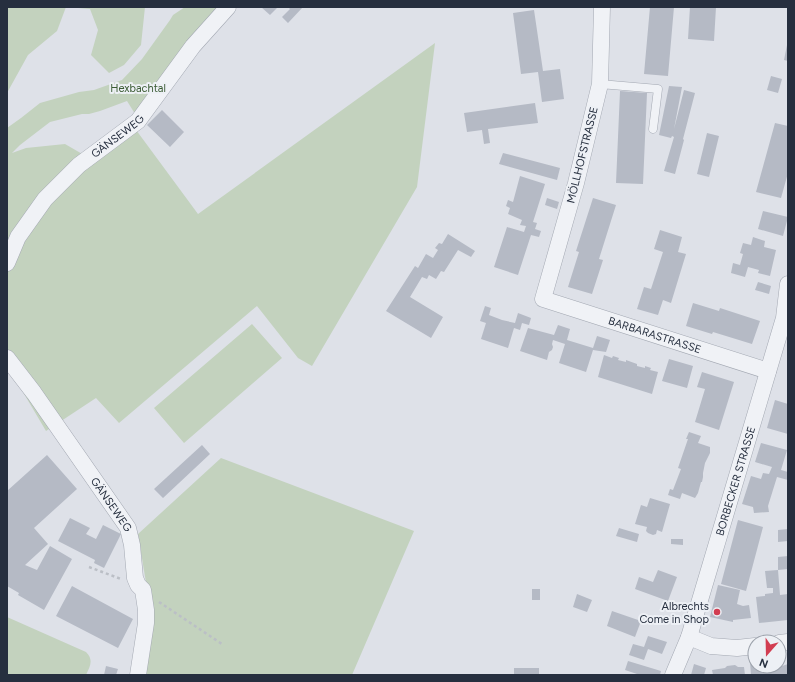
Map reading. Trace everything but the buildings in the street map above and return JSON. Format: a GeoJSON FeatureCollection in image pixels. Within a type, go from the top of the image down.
{"type":"FeatureCollection","features":[{"type":"Feature","properties":{"kind":"street","name":"GÄNSEWEG"},"geometry":{"type":"LineString","coordinates":[[7,263],[18,237],[45,198],[79,165],[138,121],[193,46],[228,7]]}},
{"type":"Feature","properties":{"kind":"street","name":"MÖLLHOFSTRASSE"},"geometry":{"type":"LineString","coordinates":[[543,299],[576,183],[600,84],[602,7]]}},
{"type":"Feature","properties":{"kind":"street","name":"BORBECKER STRASSE"},"geometry":{"type":"LineString","coordinates":[[673,675],[689,636],[768,371],[786,318],[788,284]]}},
{"type":"Feature","properties":{"kind":"street","name":"BARBARASTRASSE"},"geometry":{"type":"LineString","coordinates":[[543,299],[768,371]]}},
{"type":"Feature","properties":{"kind":"street","name":"GÄNSEWEG"},"geometry":{"type":"LineString","coordinates":[[7,358],[34,393],[128,528],[132,545],[135,578],[138,585],[143,590],[146,610],[146,623],[138,675]]}},
{"type":"Feature","properties":{"kind":"street"},"geometry":{"type":"LineString","coordinates":[[689,636],[711,646],[737,648],[747,647]]}},
{"type":"Feature","properties":{"kind":"lane"},"geometry":{"type":"LineString","coordinates":[[600,84],[658,89],[653,130]]}},
{"type":"Feature","properties":{"kind":"green space"},"geometry":{"type":"Polygon","coordinates":[[[7,7],[66,7],[57,31],[28,55],[7,93],[7,7]]]}},
{"type":"Feature","properties":{"kind":"green space"},"geometry":{"type":"Polygon","coordinates":[[[66,7],[145,7],[141,45],[124,65],[109,73],[91,55],[98,30],[90,9],[66,7]]]}},
{"type":"Feature","properties":{"kind":"green space","name":"Hexbachtal"},"geometry":{"type":"Polygon","coordinates":[[[185,7],[224,7],[137,117],[127,101],[89,114],[82,114],[50,122],[12,153],[26,148],[65,144],[84,155],[128,119],[198,214],[435,43],[417,187],[312,366],[298,358],[257,306],[119,423],[96,398],[46,431],[7,365],[7,128],[40,103],[79,92],[94,90],[122,80],[142,59],[173,15],[185,7]]]}},
{"type":"Feature","properties":{"kind":"green space"},"geometry":{"type":"Polygon","coordinates":[[[252,324],[282,358],[184,443],[154,408],[252,324]]]}},
{"type":"Feature","properties":{"kind":"green space"},"geometry":{"type":"Polygon","coordinates":[[[221,458],[414,531],[352,675],[142,675],[152,619],[138,534],[221,458]]]}},
{"type":"Feature","properties":{"kind":"green space"},"geometry":{"type":"Polygon","coordinates":[[[7,617],[86,652],[91,660],[86,675],[7,675],[7,617]]]}},
{"type":"Feature","properties":{"kind":"place","name":"Albrechts Come in Shop"},"geometry":{"type":"Point","coordinates":[717,612]}}]}
